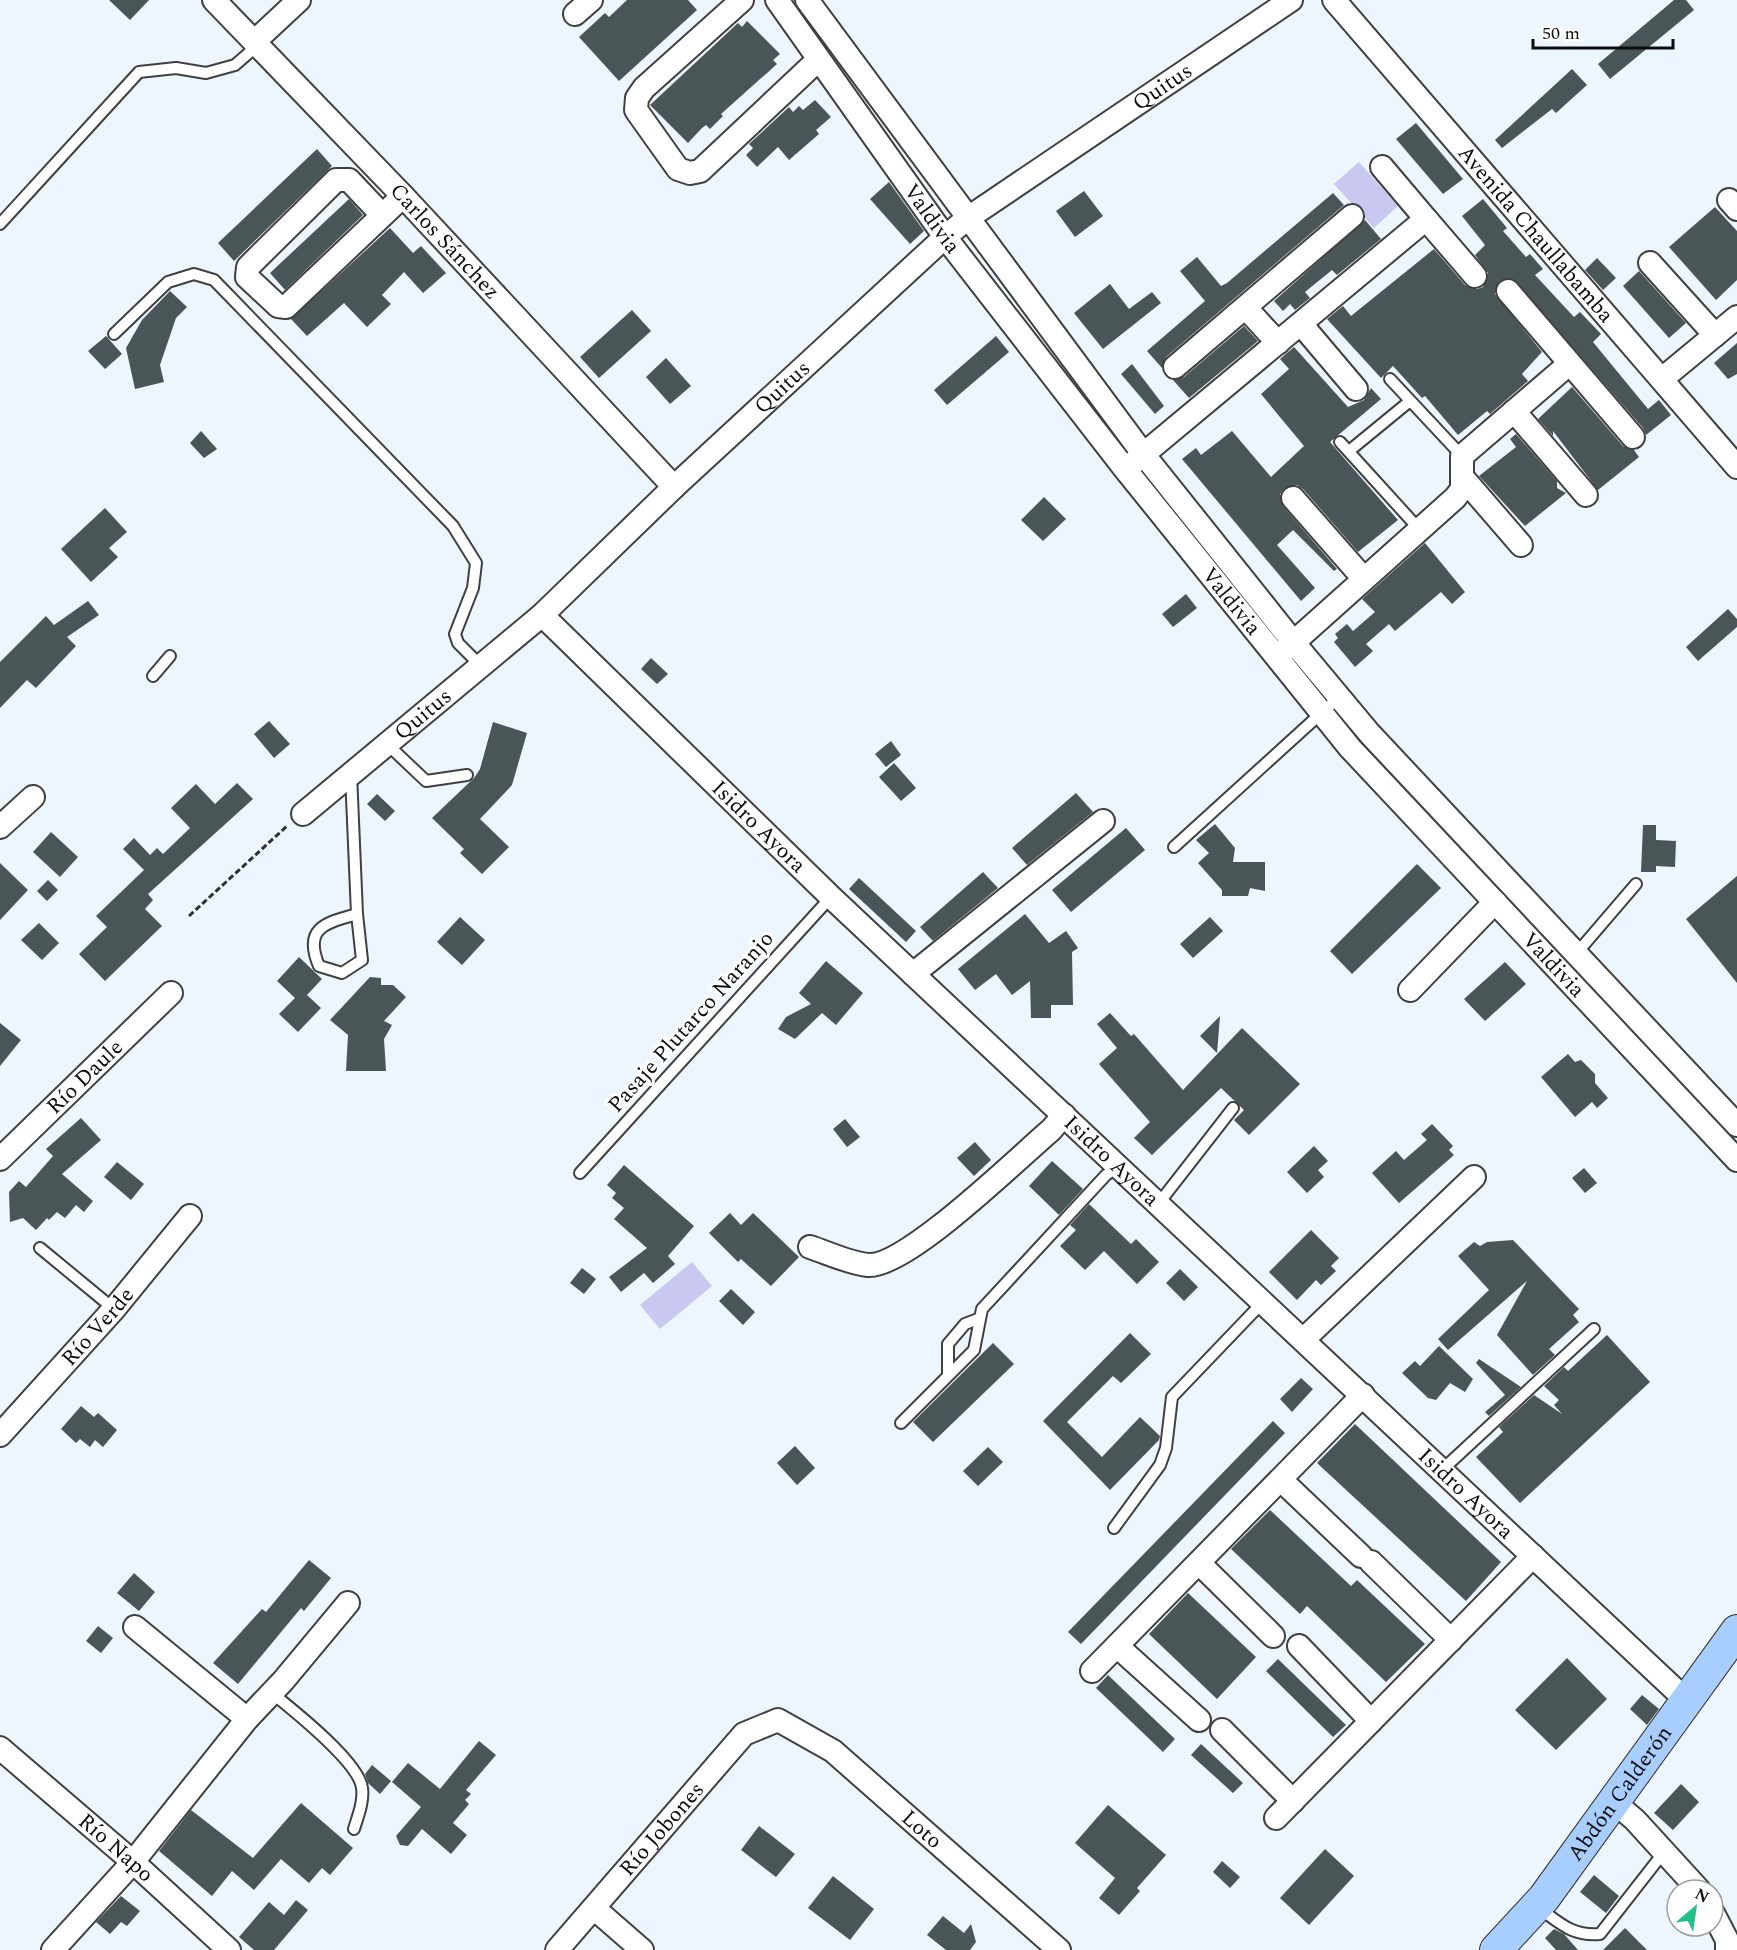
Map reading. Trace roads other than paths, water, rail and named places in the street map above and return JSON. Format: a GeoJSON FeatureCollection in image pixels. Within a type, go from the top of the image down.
{"type":"FeatureCollection","features":[{"type":"Feature","properties":{"kind":"street","name":"Carlos Sánchez"},"geometry":{"type":"LineString","coordinates":[[214,0],[403,196],[674,487]]}},
{"type":"Feature","properties":{"kind":"street"},"geometry":{"type":"LineString","coordinates":[[256,43],[299,0]]}},
{"type":"Feature","properties":{"kind":"street"},"geometry":{"type":"LineString","coordinates":[[742,0],[644,88],[637,98],[636,110],[678,169],[690,173],[700,171],[818,60]]}},
{"type":"Feature","properties":{"kind":"street","name":"Valdivia"},"geometry":{"type":"LineString","coordinates":[[777,0],[945,237],[1125,469],[1350,748],[1737,1160]]}},
{"type":"Feature","properties":{"kind":"street","name":"Valdivia"},"geometry":{"type":"LineString","coordinates":[[807,0],[1144,455],[1294,643],[1370,734],[1737,1125]]}},
{"type":"Feature","properties":{"kind":"street","name":"Quitus"},"geometry":{"type":"LineString","coordinates":[[296,820],[542,615],[674,487],[968,218],[1291,0]]}},
{"type":"Feature","properties":{"kind":"street","name":"Avenida Chaullabamba"},"geometry":{"type":"LineString","coordinates":[[1334,0],[1737,467]]}},
{"type":"Feature","properties":{"kind":"street"},"geometry":{"type":"LineString","coordinates":[[1382,167],[1475,276]]}},
{"type":"Feature","properties":{"kind":"street"},"geometry":{"type":"LineString","coordinates":[[382,214],[349,180],[336,180],[248,267],[247,277],[278,306],[286,307],[403,196]]}},
{"type":"Feature","properties":{"kind":"street"},"geometry":{"type":"LineString","coordinates":[[1174,367],[1352,216]]}},
{"type":"Feature","properties":{"kind":"street"},"geometry":{"type":"LineString","coordinates":[[1125,469],[1426,219]]}},
{"type":"Feature","properties":{"kind":"street"},"geometry":{"type":"LineString","coordinates":[[1650,263],[1715,335]]}},
{"type":"Feature","properties":{"kind":"street"},"geometry":{"type":"LineString","coordinates":[[1508,291],[1633,437]]}},
{"type":"Feature","properties":{"kind":"street"},"geometry":{"type":"LineString","coordinates":[[1246,308],[1278,343]]}},
{"type":"Feature","properties":{"kind":"street"},"geometry":{"type":"LineString","coordinates":[[1015,325],[1035,310]]}},
{"type":"Feature","properties":{"kind":"street"},"geometry":{"type":"LineString","coordinates":[[1662,379],[1737,317]]}},
{"type":"Feature","properties":{"kind":"street"},"geometry":{"type":"LineString","coordinates":[[1301,324],[1356,389]]}},
{"type":"Feature","properties":{"kind":"street"},"geometry":{"type":"LineString","coordinates":[[1276,658],[1455,498],[1462,489],[1464,479],[1462,456],[1569,364]]}},
{"type":"Feature","properties":{"kind":"street"},"geometry":{"type":"LineString","coordinates":[[1514,411],[1586,495]]}},
{"type":"Feature","properties":{"kind":"street"},"geometry":{"type":"LineString","coordinates":[[1464,479],[1521,545]]}},
{"type":"Feature","properties":{"kind":"street"},"geometry":{"type":"LineString","coordinates":[[1293,498],[1364,579]]}},
{"type":"Feature","properties":{"kind":"street","name":"Isidro Ayora"},"geometry":{"type":"LineString","coordinates":[[542,615],[831,897],[1687,1701]]}},
{"type":"Feature","properties":{"kind":"street"},"geometry":{"type":"LineString","coordinates":[[0,827],[33,796]]}},
{"type":"Feature","properties":{"kind":"street"},"geometry":{"type":"LineString","coordinates":[[913,974],[1103,821]]}},
{"type":"Feature","properties":{"kind":"street"},"geometry":{"type":"LineString","coordinates":[[1410,990],[1495,902]]}},
{"type":"Feature","properties":{"kind":"street"},"geometry":{"type":"LineString","coordinates":[[1571,983],[1582,960]]}},
{"type":"Feature","properties":{"kind":"street","name":"Río Daule"},"geometry":{"type":"LineString","coordinates":[[0,1159],[171,993]]}},
{"type":"Feature","properties":{"kind":"street"},"geometry":{"type":"LineString","coordinates":[[810,1247],[869,1265],[893,1259],[921,1242],[1051,1130],[1064,1115]]}},
{"type":"Feature","properties":{"kind":"street"},"geometry":{"type":"LineString","coordinates":[[1304,1339],[1474,1177]]}},
{"type":"Feature","properties":{"kind":"street","name":"Río Verde"},"geometry":{"type":"LineString","coordinates":[[0,1435],[114,1309],[190,1216]]}},
{"type":"Feature","properties":{"kind":"street"},"geometry":{"type":"LineString","coordinates":[[1092,1671],[1363,1395]]}},
{"type":"Feature","properties":{"kind":"street"},"geometry":{"type":"LineString","coordinates":[[1281,1480],[1451,1640]]}},
{"type":"Feature","properties":{"kind":"street"},"geometry":{"type":"LineString","coordinates":[[1275,1818],[1533,1556]]}},
{"type":"Feature","properties":{"kind":"street"},"geometry":{"type":"LineString","coordinates":[[1199,1563],[1273,1636]]}},
{"type":"Feature","properties":{"kind":"street"},"geometry":{"type":"LineString","coordinates":[[53,1950],[133,1862],[247,1719],[348,1603]]}},
{"type":"Feature","properties":{"kind":"street"},"geometry":{"type":"LineString","coordinates":[[135,1627],[247,1719]]}},
{"type":"Feature","properties":{"kind":"street","name":"Abdón Calderón"},"geometry":{"type":"LineString","coordinates":[[1496,1950],[1537,1906],[1737,1631]]}},
{"type":"Feature","properties":{"kind":"street"},"geometry":{"type":"LineString","coordinates":[[1118,1646],[1199,1720]]}},
{"type":"Feature","properties":{"kind":"street"},"geometry":{"type":"LineString","coordinates":[[1299,1646],[1371,1721]]}},
{"type":"Feature","properties":{"kind":"street","name":"Río Jobones"},"geometry":{"type":"LineString","coordinates":[[557,1950],[595,1909],[744,1734],[778,1720]]}},
{"type":"Feature","properties":{"kind":"street","name":"Loto"},"geometry":{"type":"LineString","coordinates":[[778,1720],[833,1751],[1059,1950]]}},
{"type":"Feature","properties":{"kind":"street"},"geometry":{"type":"LineString","coordinates":[[1222,1730],[1293,1801]]}},
{"type":"Feature","properties":{"kind":"street","name":"Río Napo"},"geometry":{"type":"LineString","coordinates":[[0,1748],[133,1862],[229,1950]]}},
{"type":"Feature","properties":{"kind":"street"},"geometry":{"type":"LineString","coordinates":[[1614,1802],[1688,1878]]}},
{"type":"Feature","properties":{"kind":"street"},"geometry":{"type":"LineString","coordinates":[[595,1909],[642,1950]]}},
{"type":"Feature","properties":{"kind":"lane"},"geometry":{"type":"LineString","coordinates":[[0,224],[139,72],[176,69],[206,73],[235,65],[256,43]]}},
{"type":"Feature","properties":{"kind":"lane"},"geometry":{"type":"LineString","coordinates":[[114,334],[168,282],[194,274],[214,280],[453,526],[476,563],[473,588],[455,634],[458,643],[481,666]]}},
{"type":"Feature","properties":{"kind":"lane"},"geometry":{"type":"LineString","coordinates":[[1390,379],[1462,456]]}},
{"type":"Feature","properties":{"kind":"lane"},"geometry":{"type":"LineString","coordinates":[[1349,451],[1410,401]]}},
{"type":"Feature","properties":{"kind":"lane"},"geometry":{"type":"LineString","coordinates":[[1340,442],[1419,530]]}},
{"type":"Feature","properties":{"kind":"lane"},"geometry":{"type":"LineString","coordinates":[[153,676],[170,657]]}},
{"type":"Feature","properties":{"kind":"lane"},"geometry":{"type":"LineString","coordinates":[[1174,847],[1339,697]]}},
{"type":"Feature","properties":{"kind":"lane"},"geometry":{"type":"LineString","coordinates":[[387,744],[426,782],[467,775]]}},
{"type":"Feature","properties":{"kind":"lane"},"geometry":{"type":"LineString","coordinates":[[351,774],[357,914],[362,960],[342,973],[319,966],[312,951],[315,935],[324,924],[357,914]]}},
{"type":"Feature","properties":{"kind":"lane"},"geometry":{"type":"LineString","coordinates":[[1582,960],[1636,884]]}},
{"type":"Feature","properties":{"kind":"lane","name":"Pasaje Plutarco Naranjo"},"geometry":{"type":"LineString","coordinates":[[580,1173],[831,897]]}},
{"type":"Feature","properties":{"kind":"lane"},"geometry":{"type":"LineString","coordinates":[[1159,1203],[1233,1108]]}},
{"type":"Feature","properties":{"kind":"lane"},"geometry":{"type":"LineString","coordinates":[[902,1423],[974,1350],[978,1334],[978,1319],[982,1309],[1106,1175],[1119,1166]]}},
{"type":"Feature","properties":{"kind":"lane"},"geometry":{"type":"LineString","coordinates":[[40,1248],[114,1309]]}},
{"type":"Feature","properties":{"kind":"lane"},"geometry":{"type":"LineString","coordinates":[[1114,1528],[1160,1465],[1166,1448],[1172,1396],[1264,1302]]}},
{"type":"Feature","properties":{"kind":"lane"},"geometry":{"type":"LineString","coordinates":[[948,1376],[948,1344],[965,1324],[978,1319]]}},
{"type":"Feature","properties":{"kind":"lane"},"geometry":{"type":"LineString","coordinates":[[1442,1470],[1594,1329]]}},
{"type":"Feature","properties":{"kind":"lane"},"geometry":{"type":"LineString","coordinates":[[272,1693],[337,1748],[363,1786],[361,1807],[354,1829]]}},
{"type":"Feature","properties":{"kind":"lane"},"geometry":{"type":"LineString","coordinates":[[1537,1906],[1562,1926],[1582,1935],[1600,1934],[1664,1852]]}}]}
